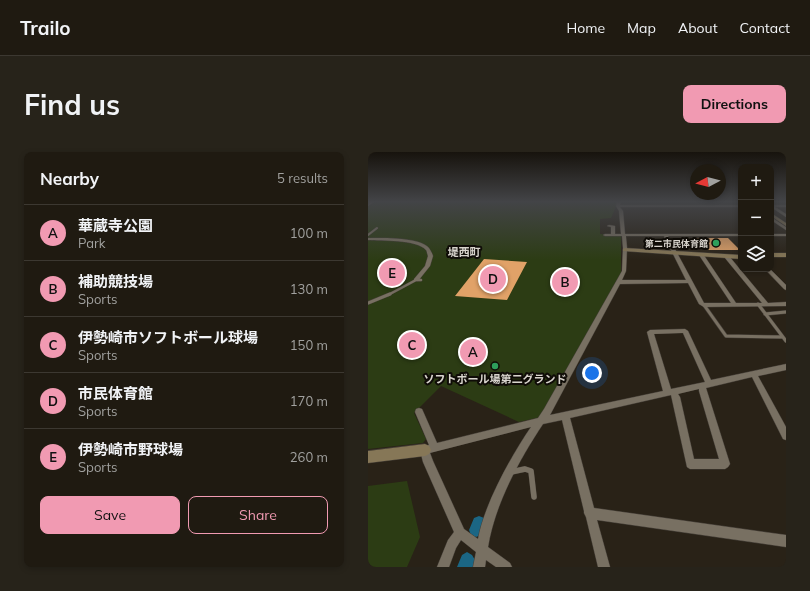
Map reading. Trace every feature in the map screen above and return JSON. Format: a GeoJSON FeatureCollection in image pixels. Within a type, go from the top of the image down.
{"type":"FeatureCollection","features":[{"type":"Feature","properties":{"kind":"street"},"geometry":{"type":"LineString","coordinates":[[479,567],[485,532],[496,501],[510,472],[624,271],[625,249],[622,221]]}},
{"type":"Feature","properties":{"kind":"street"},"geometry":{"type":"LineString","coordinates":[[609,226],[613,226],[613,235]]}},
{"type":"Feature","properties":{"kind":"street"},"geometry":{"type":"LineString","coordinates":[[605,235],[735,235],[738,238]]}},
{"type":"Feature","properties":{"kind":"street"},"geometry":{"type":"LineString","coordinates":[[665,235],[702,304],[786,304]]}},
{"type":"Feature","properties":{"kind":"street"},"geometry":{"type":"LineString","coordinates":[[774,235],[786,235]]}},
{"type":"Feature","properties":{"kind":"street"},"geometry":{"type":"LineString","coordinates":[[368,239],[408,241],[426,247],[432,256],[419,280]]}},
{"type":"Feature","properties":{"kind":"street"},"geometry":{"type":"LineString","coordinates":[[625,249],[727,257],[738,256]]}},
{"type":"Feature","properties":{"kind":"street"},"geometry":{"type":"LineString","coordinates":[[675,253],[738,256]]}},
{"type":"Feature","properties":{"kind":"street"},"geometry":{"type":"LineString","coordinates":[[701,255],[735,305]]}},
{"type":"Feature","properties":{"kind":"street"},"geometry":{"type":"LineString","coordinates":[[774,257],[786,256]]}},
{"type":"Feature","properties":{"kind":"street"},"geometry":{"type":"LineString","coordinates":[[727,257],[766,304]]}},
{"type":"Feature","properties":{"kind":"street"},"geometry":{"type":"LineString","coordinates":[[770,272],[786,288]]}},
{"type":"Feature","properties":{"kind":"street"},"geometry":{"type":"LineString","coordinates":[[619,282],[690,281]]}},
{"type":"Feature","properties":{"kind":"street"},"geometry":{"type":"LineString","coordinates":[[685,331],[704,384],[703,390],[725,464],[690,464],[676,397],[670,392],[650,332],[685,331]]}},
{"type":"Feature","properties":{"kind":"street"},"geometry":{"type":"LineString","coordinates":[[368,457],[430,449],[540,421],[786,367]]}},
{"type":"Feature","properties":{"kind":"street"},"geometry":{"type":"LineString","coordinates":[[754,375],[785,433]]}},
{"type":"Feature","properties":{"kind":"street"},"geometry":{"type":"LineString","coordinates":[[420,412],[430,449],[428,462],[460,532],[506,567]]}},
{"type":"Feature","properties":{"kind":"street"},"geometry":{"type":"LineString","coordinates":[[565,416],[604,567]]}},
{"type":"Feature","properties":{"kind":"street"},"geometry":{"type":"LineString","coordinates":[[589,513],[786,541]]}},
{"type":"Feature","properties":{"kind":"street"},"geometry":{"type":"LineString","coordinates":[[443,567],[452,544],[460,532]]}},
{"type":"Feature","properties":{"kind":"lane"},"geometry":{"type":"LineString","coordinates":[[368,233],[377,228]]}},
{"type":"Feature","properties":{"kind":"lane"},"geometry":{"type":"LineString","coordinates":[[368,303],[394,294],[419,280]]}},
{"type":"Feature","properties":{"kind":"lane"},"geometry":{"type":"LineString","coordinates":[[758,304],[786,341]]}},
{"type":"Feature","properties":{"kind":"lane"},"geometry":{"type":"LineString","coordinates":[[704,305],[726,336],[782,337]]}},
{"type":"Feature","properties":{"kind":"lane"},"geometry":{"type":"LineString","coordinates":[[765,314],[786,312]]}},
{"type":"Feature","properties":{"kind":"lane"},"geometry":{"type":"LineString","coordinates":[[510,472],[525,469],[530,471],[534,497]]}},
{"type":"Feature","properties":{"kind":"green space"},"geometry":{"type":"Polygon","coordinates":[[[368,221],[600,221],[600,234],[621,235],[621,273],[541,417],[519,422],[441,386],[414,413],[426,439],[423,443],[368,449],[368,221]]]}},
{"type":"Feature","properties":{"kind":"green space"},"geometry":{"type":"Polygon","coordinates":[[[407,481],[420,537],[407,567],[368,567],[368,486],[407,481]]]}},
{"type":"Feature","properties":{"kind":"building","name":"第二市民体育館"},"geometry":{"type":"Polygon","coordinates":[[[694,238],[728,238],[738,248],[738,250],[704,250],[694,238]]]}},
{"type":"Feature","properties":{"kind":"building"},"geometry":{"type":"Polygon","coordinates":[[[484,259],[527,262],[507,300],[455,296],[484,259]]]}},
{"type":"Feature","properties":{"kind":"waterway"},"geometry":{"type":"LineString","coordinates":[[476,530],[479,523]]}},
{"type":"Feature","properties":{"kind":"waterway"},"geometry":{"type":"LineString","coordinates":[[465,567],[467,560]]}},
{"type":"Feature","properties":{"kind":"place","name":"第二市民体育館"},"geometry":{"type":"Point","coordinates":[716,243]}},
{"type":"Feature","properties":{"kind":"place","name":"伊勢崎市野球場"},"geometry":{"type":"Point","coordinates":[392,273]}},
{"type":"Feature","properties":{"kind":"place","name":"市民体育館"},"geometry":{"type":"Point","coordinates":[493,279]}},
{"type":"Feature","properties":{"kind":"place","name":"補助競技場"},"geometry":{"type":"Point","coordinates":[565,282]}},
{"type":"Feature","properties":{"kind":"place","name":"伊勢崎市ソフトボール球場"},"geometry":{"type":"Point","coordinates":[412,345]}},
{"type":"Feature","properties":{"kind":"place","name":"華蔵寺公園"},"geometry":{"type":"Point","coordinates":[473,352]}},
{"type":"Feature","properties":{"kind":"place","name":"ソフトボール場第二グランド"},"geometry":{"type":"Point","coordinates":[495,366]}},
{"type":"Feature","properties":{"kind":"district","name":"堤西町"},"geometry":{"type":"Point","coordinates":[464,252]}}]}
